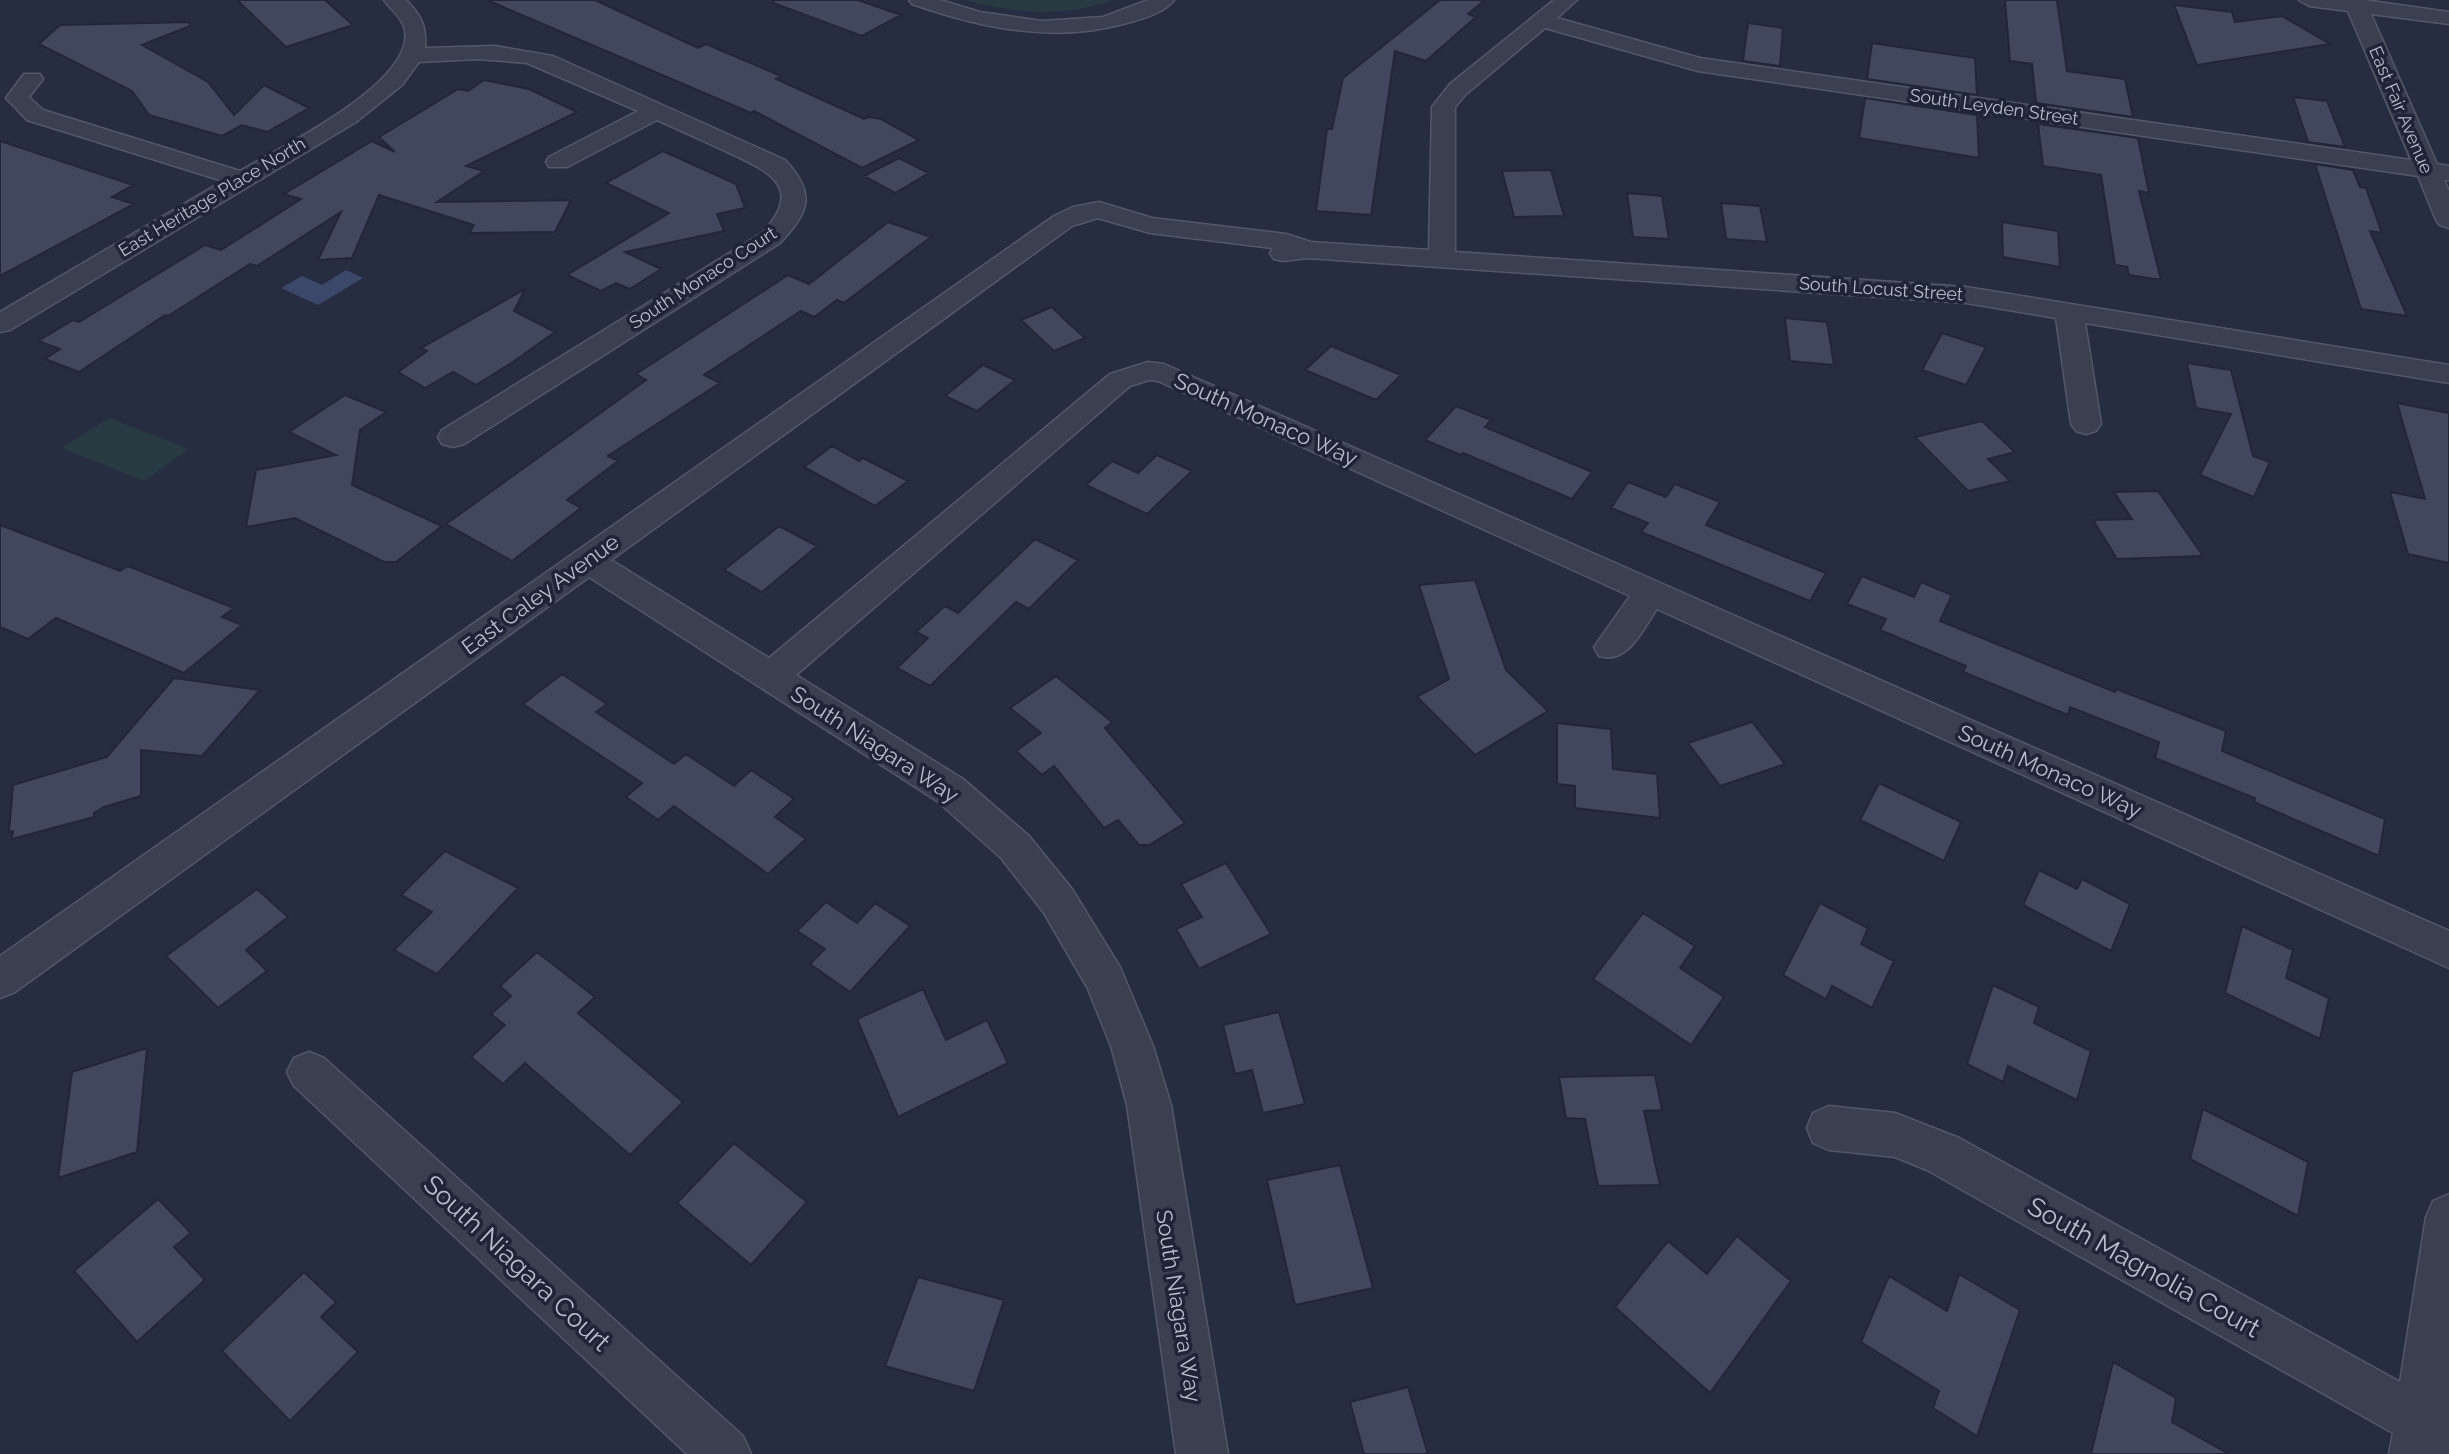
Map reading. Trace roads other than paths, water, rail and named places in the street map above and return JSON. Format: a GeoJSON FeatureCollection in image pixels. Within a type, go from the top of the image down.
{"type":"FeatureCollection","features":[{"type":"Feature","properties":{"kind":"street"},"geometry":{"type":"LineString","coordinates":[[394,0],[408,12],[413,22],[416,33],[411,56]]}},
{"type":"Feature","properties":{"kind":"street"},"geometry":{"type":"LineString","coordinates":[[919,0],[987,22],[1045,27],[1102,22],[1164,0]]}},
{"type":"Feature","properties":{"kind":"street"},"geometry":{"type":"LineString","coordinates":[[1442,259],[1444,107],[1458,89],[1567,0]]}},
{"type":"Feature","properties":{"kind":"street"},"geometry":{"type":"LineString","coordinates":[[2309,0],[2355,3],[2449,18]]}},
{"type":"Feature","properties":{"kind":"street","name":"East Fair Avenue"},"geometry":{"type":"LineString","coordinates":[[2355,3],[2438,172],[2449,220]]}},
{"type":"Feature","properties":{"kind":"street","name":"South Leyden Street"},"geometry":{"type":"LineString","coordinates":[[1543,21],[1698,64],[2438,172]]}},
{"type":"Feature","properties":{"kind":"street","name":"South Monaco Court"},"geometry":{"type":"LineString","coordinates":[[411,56],[491,51],[525,55],[658,110],[776,165],[787,175],[794,188],[795,202],[790,215],[771,238],[453,437]]}},
{"type":"Feature","properties":{"kind":"street","name":"East Heritage Place North"},"geometry":{"type":"LineString","coordinates":[[0,324],[363,107],[398,76],[411,56]]}},
{"type":"Feature","properties":{"kind":"street"},"geometry":{"type":"LineString","coordinates":[[32,79],[17,98],[35,115],[242,179]]}},
{"type":"Feature","properties":{"kind":"street"},"geometry":{"type":"LineString","coordinates":[[558,162],[658,110]]}},
{"type":"Feature","properties":{"kind":"street","name":"South Locust Street"},"geometry":{"type":"LineString","coordinates":[[1082,212],[1099,210],[1116,213],[1150,225],[1175,242],[1218,252],[1267,255],[1307,250],[1966,295],[2449,374]]}},
{"type":"Feature","properties":{"kind":"street","name":"East Caley Avenue"},"geometry":{"type":"LineString","coordinates":[[0,979],[1051,229],[1082,212]]}},
{"type":"Feature","properties":{"kind":"street"},"geometry":{"type":"LineString","coordinates":[[2069,310],[2086,424]]}},
{"type":"Feature","properties":{"kind":"street","name":"South Monaco Way"},"geometry":{"type":"LineString","coordinates":[[771,676],[1120,380],[1148,371],[1164,373],[2449,950]]}},
{"type":"Feature","properties":{"kind":"street","name":"South Niagara Way"},"geometry":{"type":"LineString","coordinates":[[587,560],[950,790],[1015,847],[1058,901],[1105,980],[1132,1046],[1149,1105],[1202,1454]]}},
{"type":"Feature","properties":{"kind":"street"},"geometry":{"type":"LineString","coordinates":[[1611,647],[1651,592]]}},
{"type":"Feature","properties":{"kind":"street","name":"South Niagara Court"},"geometry":{"type":"LineString","coordinates":[[309,1072],[725,1454]]}},
{"type":"Feature","properties":{"kind":"street","name":"South Magnolia Court"},"geometry":{"type":"LineString","coordinates":[[1829,1128],[1895,1135],[1943,1154],[2428,1438]]}},
{"type":"Feature","properties":{"kind":"street"},"geometry":{"type":"LineString","coordinates":[[2428,1438],[2449,1217]]}},
{"type":"Feature","properties":{"kind":"water"},"geometry":{"type":"Polygon","coordinates":[[[346,270],[363,278],[318,305],[281,288],[302,276],[322,285],[346,270]]]}}]}
